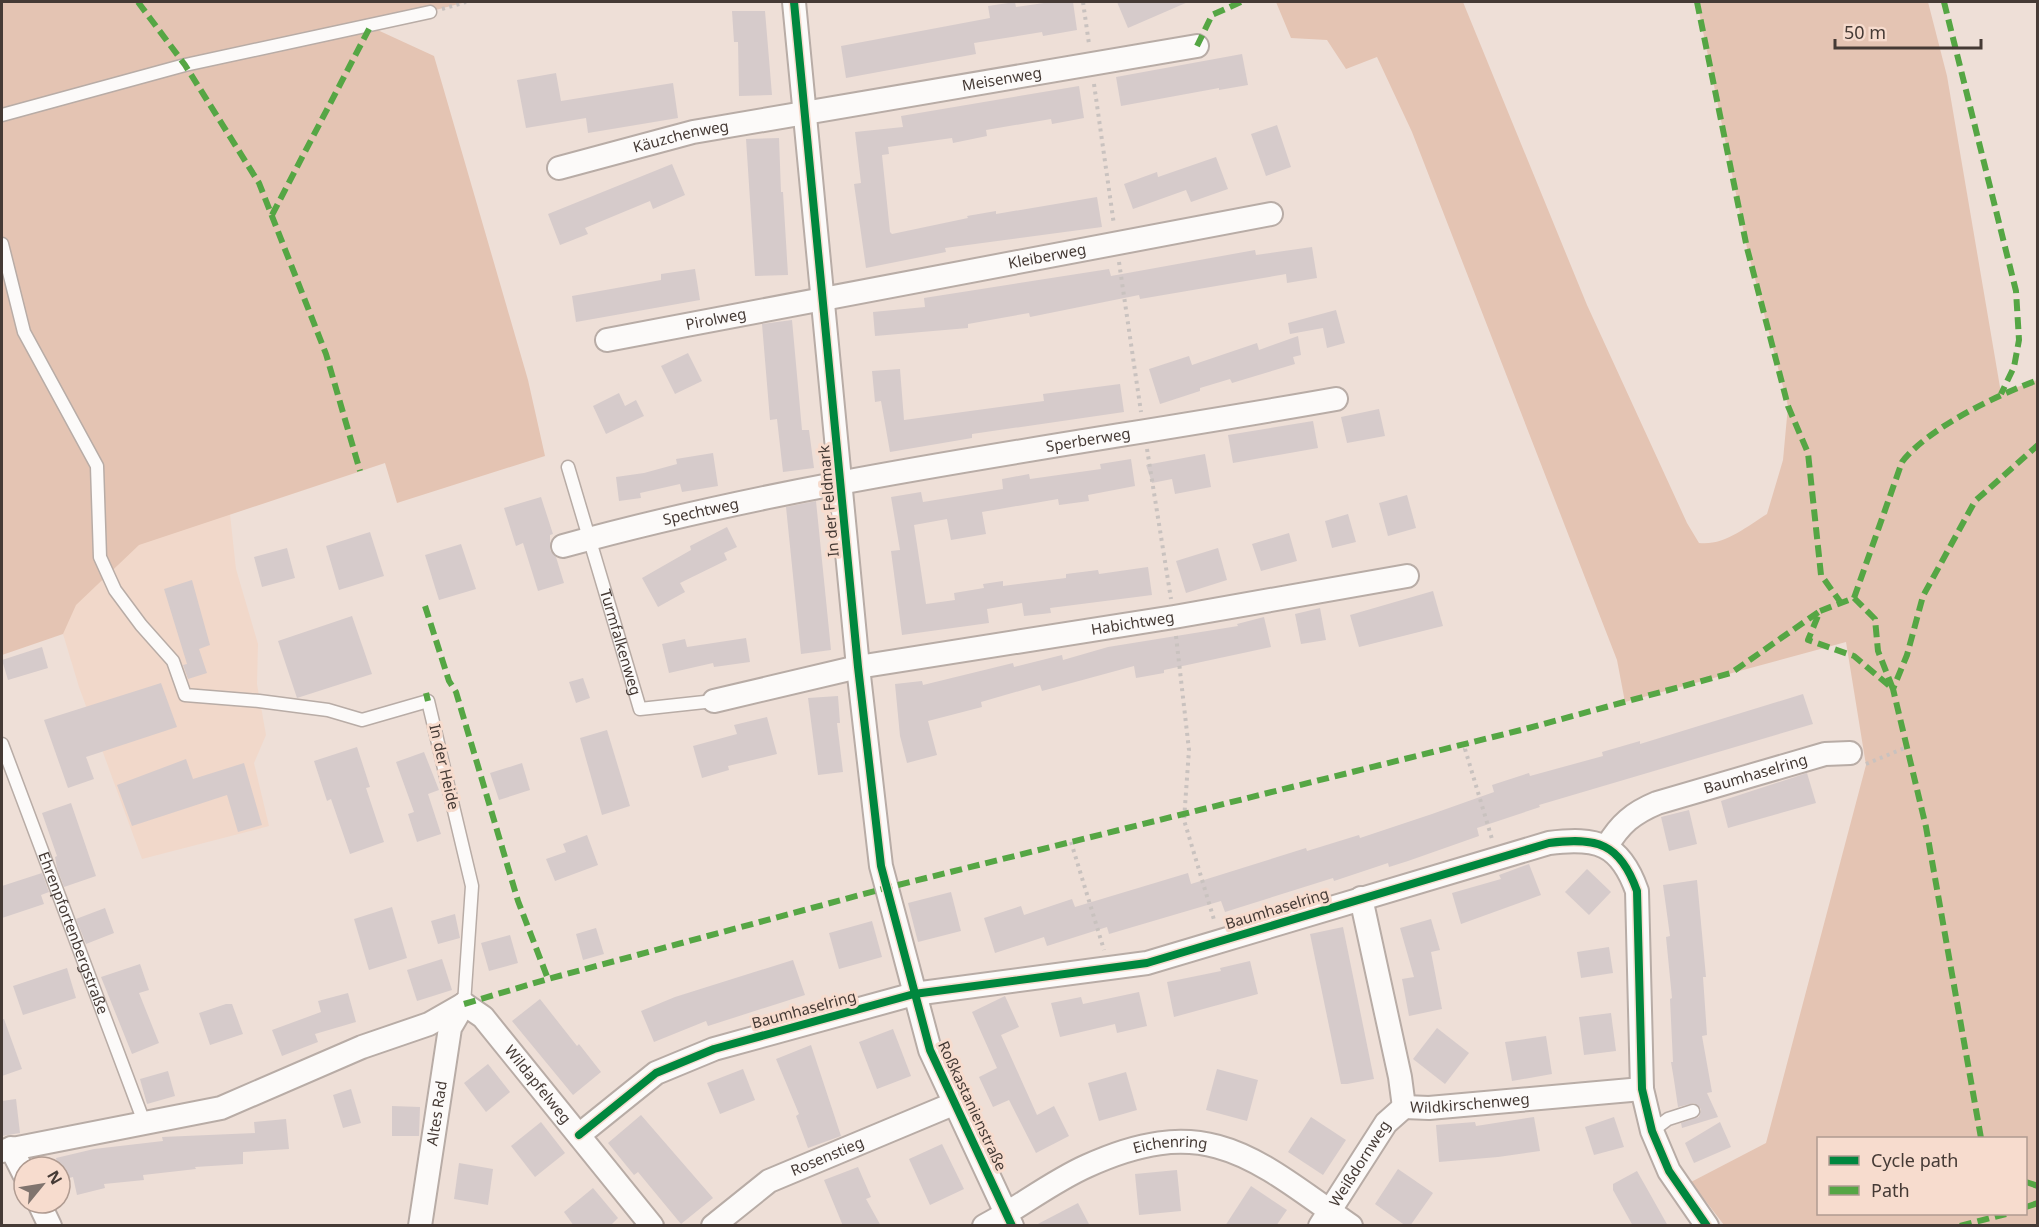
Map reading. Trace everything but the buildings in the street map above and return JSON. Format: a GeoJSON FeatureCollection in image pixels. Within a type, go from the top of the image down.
{"type":"FeatureCollection","features":[{"type":"Feature","properties":{"kind":"street","name":"In der Feldmark"},"geometry":{"type":"LineString","coordinates":[[794,2],[825,300],[858,667],[881,866],[914,994]]}},
{"type":"Feature","properties":{"kind":"street","name":"Meisenweg"},"geometry":{"type":"LineString","coordinates":[[805,114],[1197,46]]}},
{"type":"Feature","properties":{"kind":"street","name":"Käuzchenweg"},"geometry":{"type":"LineString","coordinates":[[559,168],[693,132],[805,114]]}},
{"type":"Feature","properties":{"kind":"street","name":"Kleiberweg"},"geometry":{"type":"LineString","coordinates":[[825,300],[1271,214]]}},
{"type":"Feature","properties":{"kind":"street","name":"Pirolweg"},"geometry":{"type":"LineString","coordinates":[[607,340],[825,300]]}},
{"type":"Feature","properties":{"kind":"street","name":"Sperberweg"},"geometry":{"type":"LineString","coordinates":[[840,482],[1144,433],[1336,399]]}},
{"type":"Feature","properties":{"kind":"street","name":"Spechtweg"},"geometry":{"type":"LineString","coordinates":[[563,546],[840,482]]}},
{"type":"Feature","properties":{"kind":"street","name":"Habichtweg"},"geometry":{"type":"LineString","coordinates":[[858,667],[1174,617],[1407,576]]}},
{"type":"Feature","properties":{"kind":"street","name":"Turmfalkenweg"},"geometry":{"type":"LineString","coordinates":[[714,701],[858,667]]}},
{"type":"Feature","properties":{"kind":"street","name":"Baumhaselring"},"geometry":{"type":"LineString","coordinates":[[579,1135],[656,1073],[714,1049],[914,994],[983,983],[1109,970],[1147,963],[1549,843],[1579,839],[1607,846],[1618,828],[1635,812],[1657,803],[1825,754],[1850,753]]}},
{"type":"Feature","properties":{"kind":"street"},"geometry":{"type":"LineString","coordinates":[[1607,846],[1631,874],[1637,891],[1642,1089],[1652,1131],[1669,1171],[1707,1226]]}},
{"type":"Feature","properties":{"kind":"street","name":"Wildkirschenweg"},"geometry":{"type":"LineString","coordinates":[[1361,898],[1400,1077],[1404,1107],[1429,1108],[1642,1089]]}},
{"type":"Feature","properties":{"kind":"street","name":"Roßkastanienstraße"},"geometry":{"type":"LineString","coordinates":[[914,994],[930,1050],[953,1104],[1010,1220]]}},
{"type":"Feature","properties":{"kind":"street"},"geometry":{"type":"LineString","coordinates":[[6,1150],[221,1108],[362,1047],[429,1024],[464,1004]]}},
{"type":"Feature","properties":{"kind":"street","name":"Wildapfelweg"},"geometry":{"type":"LineString","coordinates":[[464,1004],[483,1017],[652,1226]]}},
{"type":"Feature","properties":{"kind":"street","name":"Altes Rad"},"geometry":{"type":"LineString","coordinates":[[420,1226],[450,1028],[464,1004]]}},
{"type":"Feature","properties":{"kind":"street","name":"Rosenstieg"},"geometry":{"type":"LineString","coordinates":[[712,1226],[769,1181],[953,1104]]}},
{"type":"Feature","properties":{"kind":"street","name":"Weißdornweg"},"geometry":{"type":"LineString","coordinates":[[1325,1218],[1386,1123],[1404,1107]]}},
{"type":"Feature","properties":{"kind":"street","name":"Eichenring"},"geometry":{"type":"LineString","coordinates":[[984,1226],[1010,1220],[1086,1167],[1139,1146],[1174,1142],[1226,1147],[1258,1161],[1325,1218],[1351,1226]]}},
{"type":"Feature","properties":{"kind":"lane"},"geometry":{"type":"LineString","coordinates":[[2,115],[185,65],[370,27],[430,12]]}},
{"type":"Feature","properties":{"kind":"lane","name":"In der Heide"},"geometry":{"type":"LineString","coordinates":[[2,244],[24,332],[97,466],[100,557],[115,590],[141,625],[173,661],[185,695],[328,710],[362,720],[428,700],[472,886],[464,1004]]}},
{"type":"Feature","properties":{"kind":"lane","name":"Turmfalkenweg"},"geometry":{"type":"LineString","coordinates":[[568,467],[640,710],[714,701]]}},
{"type":"Feature","properties":{"kind":"lane","name":"Ehrenpfortenbergstraße"},"geometry":{"type":"LineString","coordinates":[[2,744],[144,1122]]}},
{"type":"Feature","properties":{"kind":"lane"},"geometry":{"type":"LineString","coordinates":[[1652,1131],[1668,1119],[1693,1111]]}},
{"type":"Feature","properties":{"kind":"path"},"geometry":{"type":"LineString","coordinates":[[430,12],[466,2]]}},
{"type":"Feature","properties":{"kind":"path"},"geometry":{"type":"LineString","coordinates":[[1083,2],[1116,245],[1174,617],[1189,750],[1185,820],[1221,941]]}},
{"type":"Feature","properties":{"kind":"path"},"geometry":{"type":"LineString","coordinates":[[1468,742],[1466,749],[1498,859]]}},
{"type":"Feature","properties":{"kind":"path"},"geometry":{"type":"LineString","coordinates":[[1850,753],[1866,765],[1907,747]]}},
{"type":"Feature","properties":{"kind":"path"},"geometry":{"type":"LineString","coordinates":[[1071,842],[1109,970]]}},
{"type":"Feature","properties":{"kind":"shaded area"},"geometry":{"type":"Polygon","coordinates":[[[2,2],[466,2],[371,27],[434,56],[528,380],[545,456],[397,503],[385,463],[139,545],[76,605],[63,634],[2,655],[2,2]]]}},
{"type":"Feature","properties":{"kind":"shaded area"},"geometry":{"type":"Polygon","coordinates":[[[1276,2],[1463,2],[1587,305],[1687,523],[1699,543],[1708,543],[1726,539],[1767,514],[1783,460],[1788,406],[1747,248],[1697,2],[1928,2],[1947,76],[2001,393],[2037,380],[2037,1225],[1724,1225],[1691,1182],[1766,1143],[1866,765],[1846,642],[1625,702],[1617,660],[1412,132],[1377,57],[1346,69],[1327,40],[1291,38],[1276,2]]]}},
{"type":"Feature","properties":{"kind":"shaded area"},"geometry":{"type":"Polygon","coordinates":[[[188,132],[236,569],[258,644],[257,684],[266,735],[254,763],[269,826],[142,859],[79,687],[63,634],[188,132]]]}},
{"type":"Feature","properties":{"kind":"marked path"},"geometry":{"type":"LineString","coordinates":[[138,2],[185,65],[259,183],[326,354],[360,471]]}},
{"type":"Feature","properties":{"kind":"marked path"},"geometry":{"type":"LineString","coordinates":[[1197,46],[1212,15],[1241,2]]}},
{"type":"Feature","properties":{"kind":"marked path"},"geometry":{"type":"LineString","coordinates":[[1697,2],[1747,248],[1788,406],[1808,453],[1821,575],[1841,603]]}},
{"type":"Feature","properties":{"kind":"marked path"},"geometry":{"type":"LineString","coordinates":[[1944,2],[2016,291],[2019,340],[2014,367],[2001,394]]}},
{"type":"Feature","properties":{"kind":"marked path"},"geometry":{"type":"LineString","coordinates":[[272,215],[370,27]]}},
{"type":"Feature","properties":{"kind":"marked path"},"geometry":{"type":"LineString","coordinates":[[1854,598],[1902,462],[1928,437],[1964,414],[2003,394],[2038,380]]}},
{"type":"Feature","properties":{"kind":"marked path"},"geometry":{"type":"LineString","coordinates":[[1981,1137],[1926,827],[1893,689],[1907,655],[1923,596],[1975,501],[2038,445]]}},
{"type":"Feature","properties":{"kind":"marked path"},"geometry":{"type":"LineString","coordinates":[[1854,598],[1875,619],[1878,651],[1893,689],[1854,656],[1808,640],[1820,611],[1854,598]]}},
{"type":"Feature","properties":{"kind":"marked path"},"geometry":{"type":"LineString","coordinates":[[425,606],[449,681],[456,692],[518,901],[548,979]]}},
{"type":"Feature","properties":{"kind":"marked path"},"geometry":{"type":"LineString","coordinates":[[464,1004],[548,979],[886,888],[1525,729],[1731,673],[1820,611]]}},
{"type":"Feature","properties":{"kind":"marked path"},"geometry":{"type":"LineString","coordinates":[[426,693],[428,701]]}},
{"type":"Feature","properties":{"kind":"marked path"},"geometry":{"type":"LineString","coordinates":[[2027,1182],[2038,1186]]}},
{"type":"Feature","properties":{"kind":"marked path"},"geometry":{"type":"LineString","coordinates":[[2027,1207],[2038,1203]]}},
{"type":"Feature","properties":{"kind":"marked path"},"geometry":{"type":"LineString","coordinates":[[1960,1226],[2002,1215]]}},
{"type":"Feature","properties":{"kind":"cycle path"},"geometry":{"type":"LineString","coordinates":[[794,2],[858,667],[881,866],[930,1050],[1012,1226]]}},
{"type":"Feature","properties":{"kind":"cycle path"},"geometry":{"type":"LineString","coordinates":[[579,1135],[656,1073],[714,1049],[914,994],[1147,963],[1549,843],[1581,841],[1605,847],[1614,853],[1623,862],[1637,891],[1642,1089],[1652,1131],[1669,1171],[1707,1226]]}}]}
